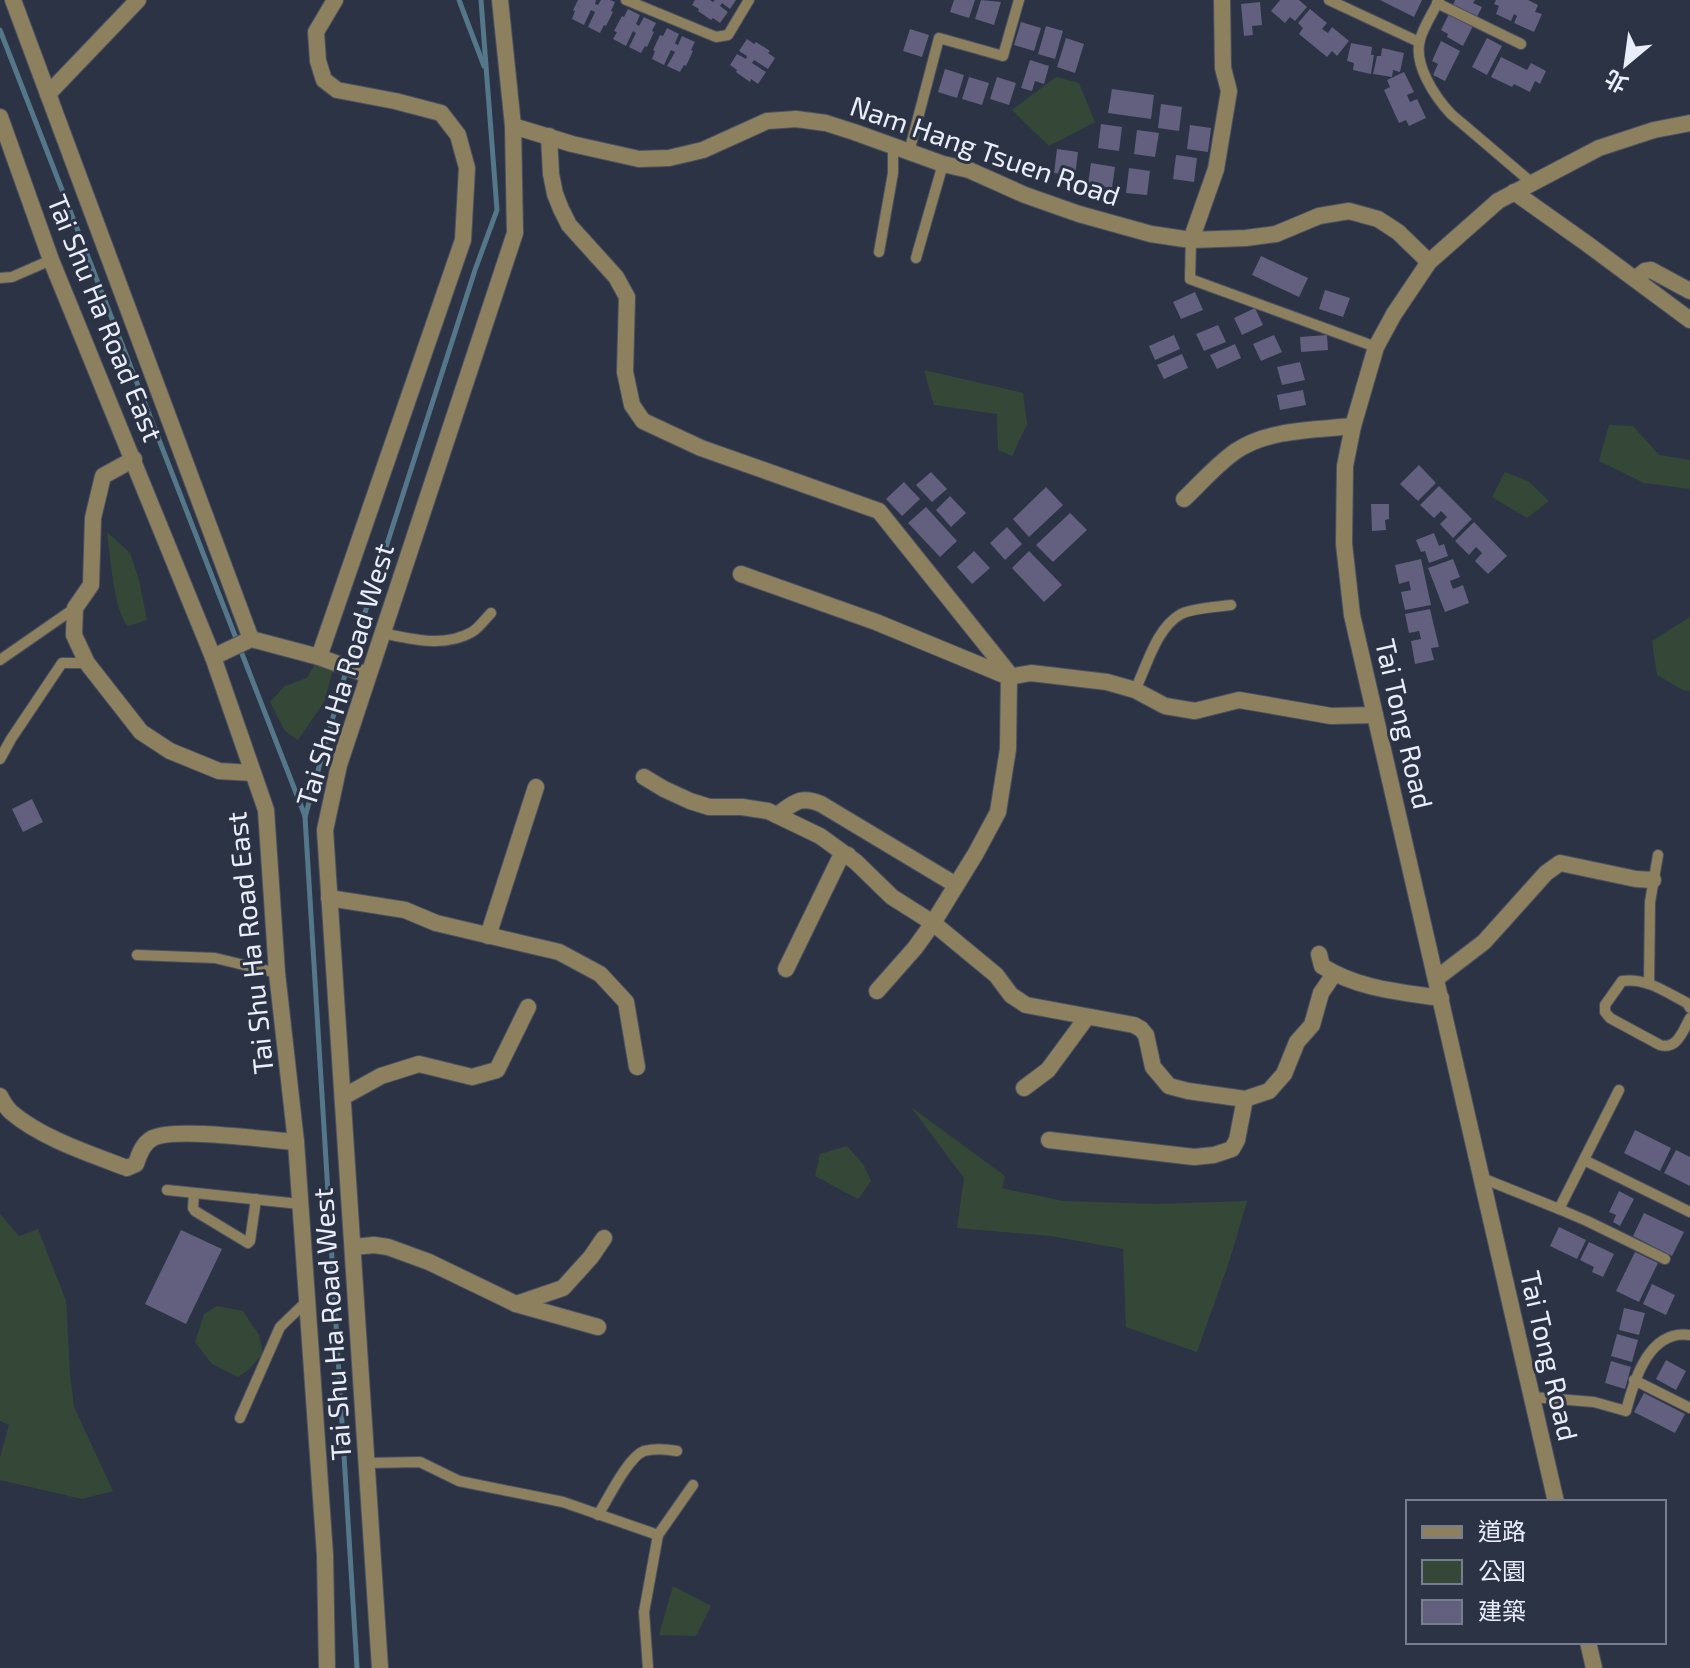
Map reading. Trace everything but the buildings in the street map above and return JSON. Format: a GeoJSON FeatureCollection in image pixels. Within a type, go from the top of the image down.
{"type":"FeatureCollection","features":[{"type":"Feature","properties":{"kind":"street"},"geometry":{"type":"LineString","coordinates":[[13,0],[248,640]]}},
{"type":"Feature","properties":{"kind":"street"},"geometry":{"type":"LineString","coordinates":[[48,94],[138,0]]}},
{"type":"Feature","properties":{"kind":"street"},"geometry":{"type":"LineString","coordinates":[[319,657],[463,240],[467,168],[458,135],[441,113],[337,90],[324,80],[318,61],[316,32],[335,0]]}},
{"type":"Feature","properties":{"kind":"street","name":"Tai Shu Ha Road West"},"geometry":{"type":"LineString","coordinates":[[380,1668],[325,830],[339,765],[515,233],[513,126],[500,0]]}},
{"type":"Feature","properties":{"kind":"street"},"geometry":{"type":"LineString","coordinates":[[1191,240],[1216,169],[1229,91],[1223,68],[1222,0]]}},
{"type":"Feature","properties":{"kind":"street","name":"Tai Shu Ha Road East"},"geometry":{"type":"LineString","coordinates":[[0,119],[51,260],[217,655],[266,810],[277,973],[296,1142],[325,1555],[327,1668]]}},
{"type":"Feature","properties":{"kind":"street","name":"Nam Hang Tsuen Road"},"geometry":{"type":"LineString","coordinates":[[513,126],[572,144],[639,159],[669,158],[703,150],[767,121],[796,119],[826,123],[943,164],[969,170],[1025,195],[1079,214],[1151,234],[1191,240],[1276,234],[1319,216],[1349,211],[1378,219],[1398,232],[1429,262]]}},
{"type":"Feature","properties":{"kind":"street","name":"Tai Tong Road"},"geometry":{"type":"LineString","coordinates":[[1556,1500],[1352,615],[1344,544],[1345,466],[1376,347],[1429,262],[1498,201],[1514,192],[1599,148],[1654,130],[1690,123]]}},
{"type":"Feature","properties":{"kind":"street"},"geometry":{"type":"LineString","coordinates":[[549,136],[551,174],[561,209],[569,225],[616,277],[627,297],[625,372],[632,405],[643,421],[701,448],[879,511],[1010,676],[1008,749],[998,812],[933,923],[877,991]]}},
{"type":"Feature","properties":{"kind":"street"},"geometry":{"type":"LineString","coordinates":[[1514,192],[1690,320]]}},
{"type":"Feature","properties":{"kind":"street"},"geometry":{"type":"LineString","coordinates":[[1635,279],[1651,270],[1690,291]]}},
{"type":"Feature","properties":{"kind":"street"},"geometry":{"type":"LineString","coordinates":[[1184,499],[1223,462],[1256,441],[1294,432],[1353,426]]}},
{"type":"Feature","properties":{"kind":"street"},"geometry":{"type":"LineString","coordinates":[[134,459],[103,476],[93,518],[91,585],[75,608],[74,635],[87,663],[141,732],[170,751],[219,771],[253,773]]}},
{"type":"Feature","properties":{"kind":"street"},"geometry":{"type":"LineString","coordinates":[[741,574],[876,622],[1010,676],[1031,673],[1107,682],[1135,690],[1165,706],[1195,711],[1239,700],[1331,716],[1375,715]]}},
{"type":"Feature","properties":{"kind":"street"},"geometry":{"type":"LineString","coordinates":[[217,655],[248,640],[319,657],[368,675]]}},
{"type":"Feature","properties":{"kind":"street"},"geometry":{"type":"LineString","coordinates":[[644,777],[690,801],[709,807],[755,807],[820,836],[848,855],[892,897],[933,923],[996,975],[1011,995],[1026,1005],[1134,1025],[1141,1029],[1146,1035],[1153,1067],[1169,1086],[1245,1099],[1269,1091],[1284,1074],[1297,1042],[1312,1025],[1321,993],[1334,974]]}},
{"type":"Feature","properties":{"kind":"street"},"geometry":{"type":"LineString","coordinates":[[488,936],[536,787]]}},
{"type":"Feature","properties":{"kind":"street"},"geometry":{"type":"LineString","coordinates":[[777,815],[800,800],[810,799],[956,885]]}},
{"type":"Feature","properties":{"kind":"street"},"geometry":{"type":"LineString","coordinates":[[786,969],[840,858],[848,855]]}},
{"type":"Feature","properties":{"kind":"street"},"geometry":{"type":"LineString","coordinates":[[1437,978],[1484,942],[1546,873],[1560,863],[1653,880]]}},
{"type":"Feature","properties":{"kind":"street"},"geometry":{"type":"LineString","coordinates":[[329,898],[405,910],[436,923],[559,952],[600,974],[626,1002],[637,1067]]}},
{"type":"Feature","properties":{"kind":"street"},"geometry":{"type":"LineString","coordinates":[[1319,954],[1322,966],[1334,974],[1375,988],[1441,998]]}},
{"type":"Feature","properties":{"kind":"street"},"geometry":{"type":"LineString","coordinates":[[343,1097],[381,1076],[419,1064],[472,1077],[497,1070],[528,1007]]}},
{"type":"Feature","properties":{"kind":"street"},"geometry":{"type":"LineString","coordinates":[[1024,1088],[1048,1070],[1087,1017]]}},
{"type":"Feature","properties":{"kind":"street"},"geometry":{"type":"LineString","coordinates":[[0,1096],[9,1111],[31,1125],[63,1143],[127,1168],[136,1164],[141,1149],[153,1138],[183,1134],[296,1142]]}},
{"type":"Feature","properties":{"kind":"street"},"geometry":{"type":"LineString","coordinates":[[1049,1140],[1194,1157],[1214,1155],[1232,1149],[1237,1140],[1245,1099]]}},
{"type":"Feature","properties":{"kind":"street"},"geometry":{"type":"LineString","coordinates":[[516,1304],[563,1288],[604,1238]]}},
{"type":"Feature","properties":{"kind":"street"},"geometry":{"type":"LineString","coordinates":[[353,1247],[388,1247],[429,1262],[516,1304],[598,1327]]}},
{"type":"Feature","properties":{"kind":"street"},"geometry":{"type":"LineString","coordinates":[[1588,1644],[1594,1668]]}},
{"type":"Feature","properties":{"kind":"lane"},"geometry":{"type":"LineString","coordinates":[[626,0],[716,37],[728,35],[749,0]]}},
{"type":"Feature","properties":{"kind":"lane"},"geometry":{"type":"LineString","coordinates":[[879,252],[893,173],[939,38],[1003,56],[1019,0]]}},
{"type":"Feature","properties":{"kind":"lane"},"geometry":{"type":"LineString","coordinates":[[1329,0],[1419,42]]}},
{"type":"Feature","properties":{"kind":"lane"},"geometry":{"type":"LineString","coordinates":[[1521,44],[1438,2],[1419,42],[1427,81],[1442,104],[1532,183]]}},
{"type":"Feature","properties":{"kind":"lane"},"geometry":{"type":"LineString","coordinates":[[916,258],[943,164]]}},
{"type":"Feature","properties":{"kind":"lane"},"geometry":{"type":"LineString","coordinates":[[1191,240],[1190,279],[1376,347]]}},
{"type":"Feature","properties":{"kind":"lane"},"geometry":{"type":"LineString","coordinates":[[0,278],[12,277],[51,260]]}},
{"type":"Feature","properties":{"kind":"lane"},"geometry":{"type":"LineString","coordinates":[[1135,690],[1168,624],[1183,612],[1231,605]]}},
{"type":"Feature","properties":{"kind":"lane"},"geometry":{"type":"LineString","coordinates":[[0,660],[75,608]]}},
{"type":"Feature","properties":{"kind":"lane"},"geometry":{"type":"LineString","coordinates":[[382,633],[417,640],[448,641],[475,631],[491,613]]}},
{"type":"Feature","properties":{"kind":"lane"},"geometry":{"type":"LineString","coordinates":[[0,759],[62,663],[87,663]]}},
{"type":"Feature","properties":{"kind":"lane"},"geometry":{"type":"LineString","coordinates":[[1649,984],[1650,902],[1658,855]]}},
{"type":"Feature","properties":{"kind":"lane"},"geometry":{"type":"LineString","coordinates":[[137,955],[215,958],[277,973]]}},
{"type":"Feature","properties":{"kind":"lane"},"geometry":{"type":"LineString","coordinates":[[1690,1008],[1687,1003],[1649,984],[1631,980],[1622,981],[1605,1005],[1605,1012],[1610,1018],[1668,1047],[1675,1044],[1690,1018]]}},
{"type":"Feature","properties":{"kind":"lane"},"geometry":{"type":"LineString","coordinates":[[1559,1209],[1619,1090]]}},
{"type":"Feature","properties":{"kind":"lane"},"geometry":{"type":"LineString","coordinates":[[1584,1160],[1690,1212]]}},
{"type":"Feature","properties":{"kind":"lane"},"geometry":{"type":"LineString","coordinates":[[1482,1178],[1587,1221],[1665,1259]]}},
{"type":"Feature","properties":{"kind":"lane"},"geometry":{"type":"LineString","coordinates":[[167,1190],[300,1204]]}},
{"type":"Feature","properties":{"kind":"lane"},"geometry":{"type":"LineString","coordinates":[[194,1193],[195,1211],[248,1243],[256,1199]]}},
{"type":"Feature","properties":{"kind":"lane"},"geometry":{"type":"LineString","coordinates":[[240,1418],[280,1327],[307,1301]]}},
{"type":"Feature","properties":{"kind":"lane"},"geometry":{"type":"LineString","coordinates":[[1532,1397],[1594,1402],[1626,1411],[1634,1380],[1649,1355],[1665,1339],[1677,1334],[1690,1335]]}},
{"type":"Feature","properties":{"kind":"lane"},"geometry":{"type":"LineString","coordinates":[[1634,1380],[1690,1408]]}},
{"type":"Feature","properties":{"kind":"lane"},"geometry":{"type":"LineString","coordinates":[[598,1515],[633,1459],[643,1452],[662,1448],[677,1451]]}},
{"type":"Feature","properties":{"kind":"lane"},"geometry":{"type":"LineString","coordinates":[[367,1463],[420,1462],[459,1481],[563,1502],[658,1535]]}},
{"type":"Feature","properties":{"kind":"lane"},"geometry":{"type":"LineString","coordinates":[[648,1668],[644,1612],[658,1535],[693,1485]]}},
{"type":"Feature","properties":{"kind":"green space"},"geometry":{"type":"Polygon","coordinates":[[[1056,77],[1079,83],[1095,122],[1049,146],[1012,110],[1056,77]]]}},
{"type":"Feature","properties":{"kind":"green space"},"geometry":{"type":"Polygon","coordinates":[[[924,370],[1023,393],[1027,424],[1012,456],[998,450],[997,414],[934,405],[924,370]]]}},
{"type":"Feature","properties":{"kind":"green space"},"geometry":{"type":"Polygon","coordinates":[[[1609,425],[1633,426],[1659,455],[1690,460],[1690,489],[1644,483],[1599,461],[1609,425]]]}},
{"type":"Feature","properties":{"kind":"green space"},"geometry":{"type":"Polygon","coordinates":[[[1505,472],[1528,481],[1549,501],[1527,518],[1492,497],[1505,472]]]}},
{"type":"Feature","properties":{"kind":"green space"},"geometry":{"type":"Polygon","coordinates":[[[107,532],[130,553],[147,620],[128,626],[123,619],[116,596],[107,532]]]}},
{"type":"Feature","properties":{"kind":"green space"},"geometry":{"type":"Polygon","coordinates":[[[1690,617],[1690,691],[1657,675],[1652,641],[1690,617]]]}},
{"type":"Feature","properties":{"kind":"green space"},"geometry":{"type":"Polygon","coordinates":[[[315,664],[333,670],[324,702],[298,740],[285,731],[270,702],[285,686],[307,678],[315,664]]]}},
{"type":"Feature","properties":{"kind":"green space"},"geometry":{"type":"Polygon","coordinates":[[[911,1107],[1005,1176],[1002,1188],[1063,1201],[1156,1204],[1247,1201],[1197,1352],[1126,1327],[1123,1249],[1051,1236],[957,1228],[964,1178],[911,1107]]]}},
{"type":"Feature","properties":{"kind":"green space"},"geometry":{"type":"Polygon","coordinates":[[[847,1146],[863,1164],[871,1181],[858,1199],[815,1176],[820,1154],[847,1146]]]}},
{"type":"Feature","properties":{"kind":"green space"},"geometry":{"type":"Polygon","coordinates":[[[0,1214],[19,1236],[38,1229],[66,1301],[74,1407],[113,1491],[82,1499],[0,1480],[0,1458],[9,1425],[0,1421],[0,1214]]]}},
{"type":"Feature","properties":{"kind":"green space"},"geometry":{"type":"Polygon","coordinates":[[[217,1306],[243,1311],[259,1335],[263,1354],[238,1377],[212,1364],[195,1342],[204,1314],[217,1306]]]}},
{"type":"Feature","properties":{"kind":"green space"},"geometry":{"type":"Polygon","coordinates":[[[673,1586],[711,1606],[696,1636],[659,1635],[673,1586]]]}},
{"type":"Feature","properties":{"kind":"waterway"},"geometry":{"type":"LineString","coordinates":[[459,0],[484,66]]}},
{"type":"Feature","properties":{"kind":"waterway"},"geometry":{"type":"LineString","coordinates":[[357,1668],[305,817],[344,678],[497,210],[481,0]]}},
{"type":"Feature","properties":{"kind":"waterway"},"geometry":{"type":"LineString","coordinates":[[0,30],[305,816]]}}]}
